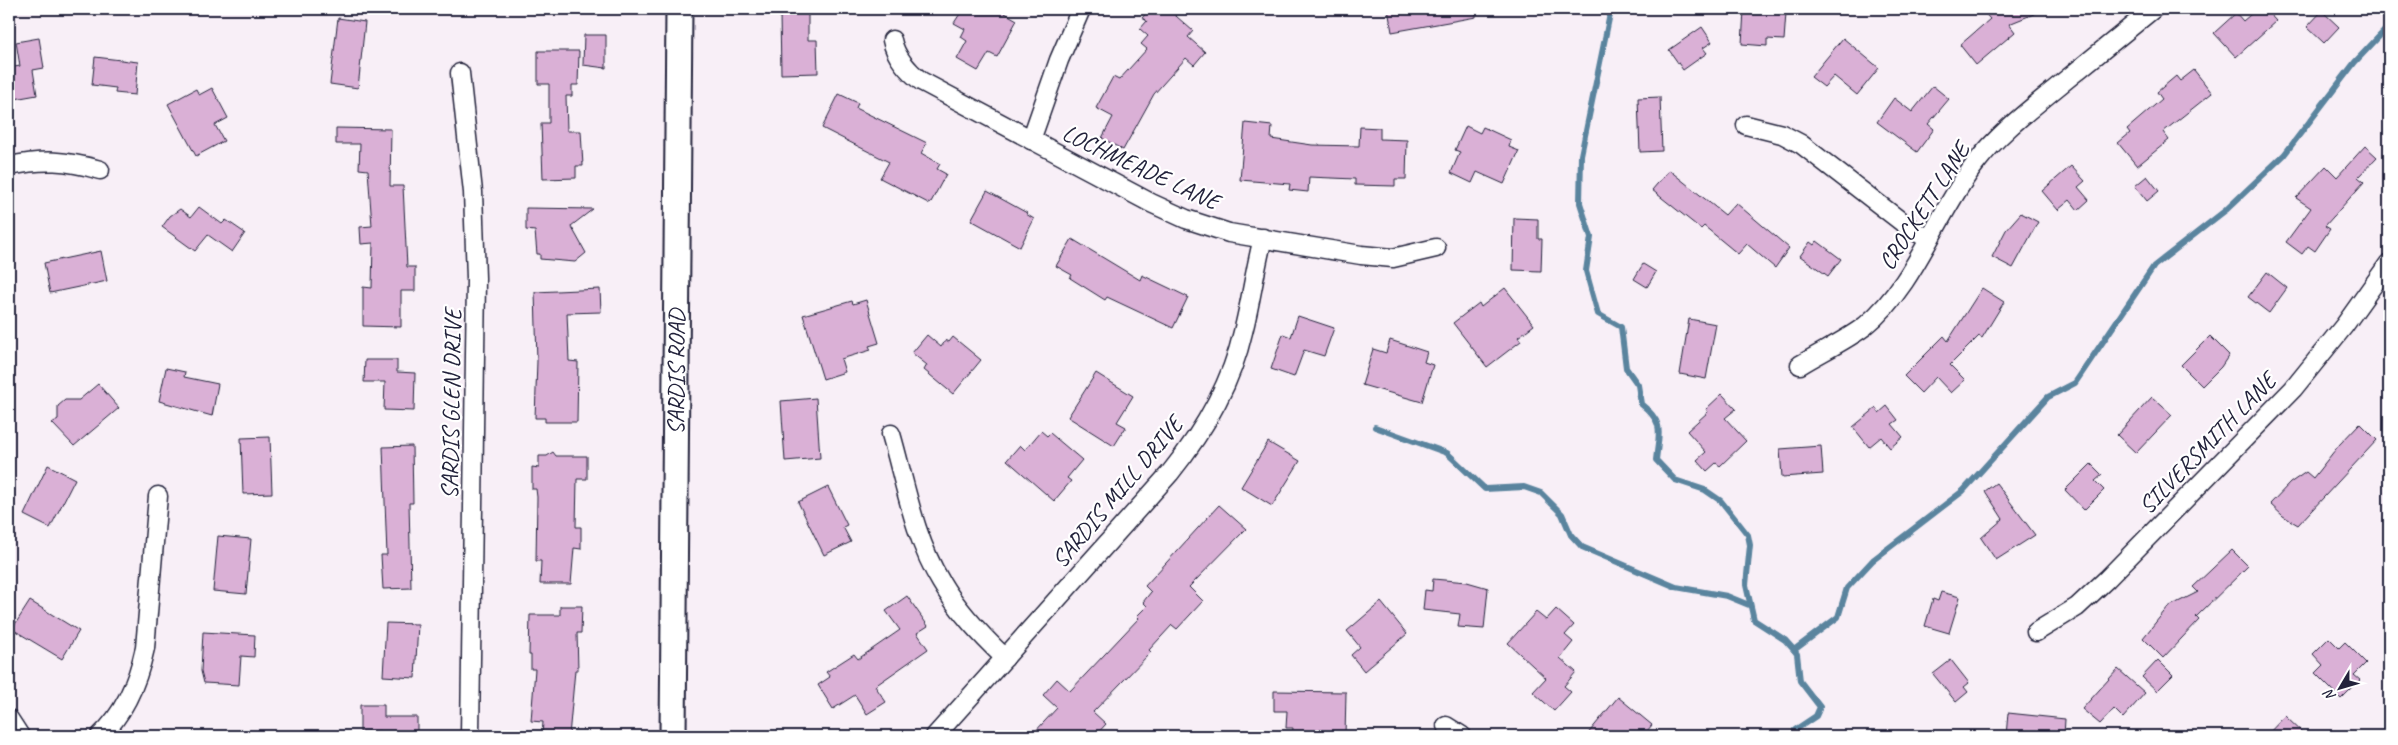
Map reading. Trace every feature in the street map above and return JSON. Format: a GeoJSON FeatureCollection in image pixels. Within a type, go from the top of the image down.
{"type":"FeatureCollection","features":[{"type":"Feature","properties":{"kind":"main road","name":"SARDIS ROAD"},"geometry":{"type":"LineString","coordinates":[[673,736],[679,9]]}},
{"type":"Feature","properties":{"kind":"street"},"geometry":{"type":"LineString","coordinates":[[1031,140],[1059,60],[1081,9]]}},
{"type":"Feature","properties":{"kind":"street","name":"CROCKETT LANE"},"geometry":{"type":"LineString","coordinates":[[1800,365],[1864,326],[1896,292],[1976,163],[1991,146],[2023,115],[2153,9]]}},
{"type":"Feature","properties":{"kind":"street","name":"LOCHMEADE LANE"},"geometry":{"type":"LineString","coordinates":[[892,40],[902,61],[911,74],[921,81],[1151,203],[1186,219],[1228,233],[1361,255],[1393,258],[1436,248]]}},
{"type":"Feature","properties":{"kind":"street","name":"SARDIS GLEN DRIVE"},"geometry":{"type":"LineString","coordinates":[[460,73],[472,172],[476,278],[470,736]]}},
{"type":"Feature","properties":{"kind":"street"},"geometry":{"type":"LineString","coordinates":[[1746,125],[1782,134],[1801,144],[1908,226],[1928,239]]}},
{"type":"Feature","properties":{"kind":"street"},"geometry":{"type":"LineString","coordinates":[[9,166],[48,160],[71,162],[100,170]]}},
{"type":"Feature","properties":{"kind":"street","name":"SARDIS MILL DRIVE"},"geometry":{"type":"LineString","coordinates":[[936,736],[1170,473],[1201,432],[1216,406],[1243,333],[1263,238]]}},
{"type":"Feature","properties":{"kind":"street","name":"SILVERSMITH LANE"},"geometry":{"type":"LineString","coordinates":[[2036,632],[2077,608],[2293,389],[2344,326],[2389,263]]}},
{"type":"Feature","properties":{"kind":"street"},"geometry":{"type":"LineString","coordinates":[[891,434],[920,534],[940,581],[968,619],[1005,658]]}},
{"type":"Feature","properties":{"kind":"street"},"geometry":{"type":"LineString","coordinates":[[100,736],[122,709],[140,671],[145,648],[158,496]]}},
{"type":"Feature","properties":{"kind":"street"},"geometry":{"type":"LineString","coordinates":[[9,719],[20,736]]}},
{"type":"Feature","properties":{"kind":"street"},"geometry":{"type":"LineString","coordinates":[[1446,726],[1462,736]]}},
{"type":"Feature","properties":{"kind":"building"},"geometry":{"type":"Polygon","coordinates":[[[963,9],[998,9],[1017,20],[997,57],[989,53],[978,71],[957,59],[967,41],[961,37],[965,29],[954,23],[963,9]]]}},
{"type":"Feature","properties":{"kind":"building"},"geometry":{"type":"Polygon","coordinates":[[[1150,9],[1168,9],[1193,31],[1188,37],[1205,52],[1194,65],[1186,58],[1154,94],[1123,150],[1102,138],[1113,117],[1096,108],[1113,77],[1119,80],[1147,49],[1141,44],[1148,36],[1140,29],[1147,21],[1142,18],[1150,9]]]}},
{"type":"Feature","properties":{"kind":"building"},"geometry":{"type":"Polygon","coordinates":[[[1388,9],[1476,9],[1476,17],[1392,32],[1388,9]]]}},
{"type":"Feature","properties":{"kind":"building"},"geometry":{"type":"Polygon","coordinates":[[[1981,9],[2046,9],[2009,24],[2015,32],[1976,65],[1960,45],[1990,19],[1981,9]]]}},
{"type":"Feature","properties":{"kind":"building"},"geometry":{"type":"Polygon","coordinates":[[[2257,9],[2265,9],[2276,21],[2236,57],[2214,33],[2236,13],[2243,21],[2257,9]]]}},
{"type":"Feature","properties":{"kind":"building"},"geometry":{"type":"Polygon","coordinates":[[[1744,10],[1786,13],[1784,40],[1767,39],[1767,46],[1742,44],[1744,10]]]}},
{"type":"Feature","properties":{"kind":"building"},"geometry":{"type":"Polygon","coordinates":[[[2322,11],[2339,27],[2324,43],[2307,27],[2322,11]]]}},
{"type":"Feature","properties":{"kind":"building"},"geometry":{"type":"Polygon","coordinates":[[[808,13],[808,40],[817,40],[818,73],[781,74],[780,14],[808,13]]]}},
{"type":"Feature","properties":{"kind":"building"},"geometry":{"type":"Polygon","coordinates":[[[338,18],[365,22],[358,88],[330,84],[338,18]]]}},
{"type":"Feature","properties":{"kind":"building"},"geometry":{"type":"Polygon","coordinates":[[[1702,27],[1712,42],[1703,48],[1707,53],[1683,70],[1669,50],[1702,27]]]}},
{"type":"Feature","properties":{"kind":"building"},"geometry":{"type":"Polygon","coordinates":[[[584,35],[606,35],[606,68],[583,65],[584,35]]]}},
{"type":"Feature","properties":{"kind":"building"},"geometry":{"type":"Polygon","coordinates":[[[39,38],[44,68],[33,70],[37,95],[9,100],[9,68],[20,66],[16,42],[39,38]]]}},
{"type":"Feature","properties":{"kind":"building"},"geometry":{"type":"Polygon","coordinates":[[[1843,38],[1879,68],[1857,95],[1834,76],[1824,87],[1811,77],[1843,38]]]}},
{"type":"Feature","properties":{"kind":"building"},"geometry":{"type":"Polygon","coordinates":[[[538,51],[579,51],[578,85],[572,85],[572,96],[566,96],[567,131],[581,131],[583,166],[576,166],[576,178],[543,179],[541,123],[549,123],[549,84],[538,84],[538,51]]]}},
{"type":"Feature","properties":{"kind":"building"},"geometry":{"type":"Polygon","coordinates":[[[95,57],[138,62],[135,95],[115,93],[116,88],[92,85],[95,57]]]}},
{"type":"Feature","properties":{"kind":"building"},"geometry":{"type":"Polygon","coordinates":[[[2194,70],[2212,93],[2163,132],[2169,140],[2137,166],[2118,143],[2130,133],[2127,129],[2162,99],[2157,92],[2176,76],[2180,81],[2194,70]]]}},
{"type":"Feature","properties":{"kind":"building"},"geometry":{"type":"Polygon","coordinates":[[[1933,86],[1949,99],[1928,124],[1934,129],[1917,152],[1877,122],[1894,98],[1912,112],[1933,86]]]}},
{"type":"Feature","properties":{"kind":"building"},"geometry":{"type":"Polygon","coordinates":[[[212,88],[228,118],[215,125],[224,141],[196,156],[168,104],[196,89],[199,95],[212,88]]]}},
{"type":"Feature","properties":{"kind":"building"},"geometry":{"type":"Polygon","coordinates":[[[839,94],[858,103],[856,108],[927,143],[921,153],[940,164],[937,169],[946,174],[930,204],[880,178],[889,162],[822,128],[839,94]]]}},
{"type":"Feature","properties":{"kind":"building"},"geometry":{"type":"Polygon","coordinates":[[[1660,97],[1662,151],[1640,152],[1638,98],[1660,97]]]}},
{"type":"Feature","properties":{"kind":"building"},"geometry":{"type":"Polygon","coordinates":[[[1245,123],[1272,126],[1271,139],[1312,145],[1359,146],[1360,127],[1380,128],[1380,139],[1407,140],[1406,179],[1395,179],[1395,186],[1355,185],[1355,179],[1309,177],[1308,192],[1289,190],[1290,184],[1240,180],[1245,123]]]}},
{"type":"Feature","properties":{"kind":"building"},"geometry":{"type":"Polygon","coordinates":[[[1466,126],[1480,133],[1483,127],[1511,140],[1509,147],[1519,151],[1504,184],[1477,172],[1472,183],[1451,173],[1460,152],[1455,150],[1466,126]]]}},
{"type":"Feature","properties":{"kind":"building"},"geometry":{"type":"Polygon","coordinates":[[[336,128],[391,129],[390,186],[403,186],[407,267],[415,267],[415,291],[401,291],[401,327],[363,326],[363,287],[372,288],[373,243],[361,244],[360,227],[372,226],[368,170],[359,169],[360,144],[336,144],[336,128]]]}},
{"type":"Feature","properties":{"kind":"building"},"geometry":{"type":"Polygon","coordinates":[[[2365,146],[2377,157],[2358,177],[2364,182],[2325,226],[2330,229],[2315,251],[2308,246],[2302,254],[2286,242],[2311,208],[2296,198],[2326,166],[2337,177],[2365,146]]]}},
{"type":"Feature","properties":{"kind":"building"},"geometry":{"type":"Polygon","coordinates":[[[2071,166],[2085,181],[2078,187],[2089,200],[2078,210],[2070,200],[2058,210],[2042,191],[2071,166]]]}},
{"type":"Feature","properties":{"kind":"building"},"geometry":{"type":"Polygon","coordinates":[[[1669,170],[1725,215],[1736,203],[1789,248],[1775,268],[1747,244],[1738,254],[1704,226],[1701,229],[1652,190],[1669,170]]]}},
{"type":"Feature","properties":{"kind":"building"},"geometry":{"type":"Polygon","coordinates":[[[2147,176],[2159,191],[2147,201],[2135,186],[2147,176]]]}},
{"type":"Feature","properties":{"kind":"building"},"geometry":{"type":"Polygon","coordinates":[[[987,191],[1027,213],[1034,219],[1020,247],[971,220],[987,191]]]}},
{"type":"Feature","properties":{"kind":"building"},"geometry":{"type":"Polygon","coordinates":[[[199,207],[222,224],[226,220],[245,233],[232,252],[208,235],[195,251],[162,227],[170,216],[180,209],[191,217],[199,207]]]}},
{"type":"Feature","properties":{"kind":"building"},"geometry":{"type":"Polygon","coordinates":[[[526,208],[593,209],[571,226],[586,253],[575,262],[540,259],[540,254],[537,254],[535,231],[526,230],[526,208]]]}},
{"type":"Feature","properties":{"kind":"building"},"geometry":{"type":"Polygon","coordinates":[[[2021,213],[2038,222],[2013,268],[1992,257],[2006,230],[2021,213]]]}},
{"type":"Feature","properties":{"kind":"building"},"geometry":{"type":"Polygon","coordinates":[[[1514,218],[1538,219],[1538,239],[1542,239],[1541,271],[1513,270],[1514,218]]]}},
{"type":"Feature","properties":{"kind":"building"},"geometry":{"type":"Polygon","coordinates":[[[1072,239],[1140,280],[1142,275],[1188,297],[1173,328],[1107,297],[1105,300],[1070,278],[1072,275],[1056,266],[1072,239]]]}},
{"type":"Feature","properties":{"kind":"building"},"geometry":{"type":"Polygon","coordinates":[[[1817,241],[1841,259],[1828,276],[1800,256],[1810,242],[1814,245],[1817,241]]]}},
{"type":"Feature","properties":{"kind":"building"},"geometry":{"type":"Polygon","coordinates":[[[101,251],[107,281],[50,293],[44,263],[101,251]]]}},
{"type":"Feature","properties":{"kind":"building"},"geometry":{"type":"Polygon","coordinates":[[[1643,264],[1656,272],[1647,287],[1634,279],[1643,264]]]}},
{"type":"Feature","properties":{"kind":"building"},"geometry":{"type":"Polygon","coordinates":[[[2267,272],[2287,288],[2269,313],[2248,297],[2267,272]]]}},
{"type":"Feature","properties":{"kind":"building"},"geometry":{"type":"Polygon","coordinates":[[[1505,288],[1534,325],[1518,337],[1521,341],[1487,367],[1453,323],[1479,303],[1481,307],[1505,288]]]}},
{"type":"Feature","properties":{"kind":"building"},"geometry":{"type":"Polygon","coordinates":[[[1982,288],[2004,302],[1982,338],[1979,336],[1950,365],[1965,380],[1951,393],[1936,377],[1921,393],[1904,376],[1944,336],[1948,341],[1982,288]]]}},
{"type":"Feature","properties":{"kind":"building"},"geometry":{"type":"Polygon","coordinates":[[[600,289],[601,312],[567,313],[569,361],[578,362],[577,422],[545,422],[545,418],[535,418],[537,361],[535,292],[600,289]]]}},
{"type":"Feature","properties":{"kind":"building"},"geometry":{"type":"Polygon","coordinates":[[[866,300],[879,343],[869,346],[871,350],[841,359],[845,372],[823,379],[803,315],[852,301],[853,304],[866,300]]]}},
{"type":"Feature","properties":{"kind":"building"},"geometry":{"type":"Polygon","coordinates":[[[1298,316],[1334,328],[1324,356],[1304,350],[1294,377],[1271,369],[1283,334],[1291,337],[1298,316]]]}},
{"type":"Feature","properties":{"kind":"building"},"geometry":{"type":"Polygon","coordinates":[[[1689,319],[1716,324],[1706,379],[1680,374],[1689,319]]]}},
{"type":"Feature","properties":{"kind":"building"},"geometry":{"type":"Polygon","coordinates":[[[927,335],[941,347],[946,340],[949,342],[953,337],[981,360],[953,394],[924,370],[927,365],[912,353],[927,335]]]}},
{"type":"Feature","properties":{"kind":"building"},"geometry":{"type":"Polygon","coordinates":[[[2210,336],[2229,355],[2221,367],[2202,386],[2181,365],[2210,336]]]}},
{"type":"Feature","properties":{"kind":"building"},"geometry":{"type":"Polygon","coordinates":[[[1390,340],[1427,352],[1424,362],[1433,365],[1422,402],[1362,385],[1373,349],[1386,353],[1390,340]]]}},
{"type":"Feature","properties":{"kind":"building"},"geometry":{"type":"Polygon","coordinates":[[[365,360],[397,360],[397,372],[415,373],[414,411],[384,410],[385,382],[364,382],[365,360]]]}},
{"type":"Feature","properties":{"kind":"building"},"geometry":{"type":"Polygon","coordinates":[[[166,368],[185,372],[184,377],[218,384],[212,416],[159,401],[166,368]]]}},
{"type":"Feature","properties":{"kind":"building"},"geometry":{"type":"Polygon","coordinates":[[[1096,373],[1133,396],[1117,422],[1126,427],[1114,446],[1068,417],[1096,373]]]}},
{"type":"Feature","properties":{"kind":"building"},"geometry":{"type":"Polygon","coordinates":[[[98,384],[119,408],[74,446],[52,423],[58,419],[58,406],[65,400],[79,400],[98,384]]]}},
{"type":"Feature","properties":{"kind":"building"},"geometry":{"type":"Polygon","coordinates":[[[1722,394],[1736,409],[1725,418],[1746,441],[1720,466],[1716,463],[1707,471],[1697,460],[1706,452],[1687,431],[1708,412],[1706,409],[1722,394]]]}},
{"type":"Feature","properties":{"kind":"building"},"geometry":{"type":"Polygon","coordinates":[[[2152,397],[2172,415],[2136,453],[2117,435],[2152,397]]]}},
{"type":"Feature","properties":{"kind":"building"},"geometry":{"type":"Polygon","coordinates":[[[816,398],[820,458],[785,461],[781,401],[816,398]]]}},
{"type":"Feature","properties":{"kind":"building"},"geometry":{"type":"Polygon","coordinates":[[[1887,406],[1898,420],[1892,424],[1903,437],[1890,448],[1881,437],[1869,447],[1853,427],[1876,408],[1879,413],[1887,406]]]}},
{"type":"Feature","properties":{"kind":"building"},"geometry":{"type":"Polygon","coordinates":[[[2360,423],[2377,440],[2298,525],[2283,516],[2270,504],[2290,483],[2306,472],[2313,478],[2339,445],[2360,423]]]}},
{"type":"Feature","properties":{"kind":"building"},"geometry":{"type":"Polygon","coordinates":[[[1041,431],[1047,436],[1050,433],[1082,460],[1067,478],[1071,481],[1054,501],[1007,460],[1020,445],[1025,450],[1041,431]]]}},
{"type":"Feature","properties":{"kind":"building"},"geometry":{"type":"Polygon","coordinates":[[[270,437],[272,493],[243,494],[241,438],[270,437]]]}},
{"type":"Feature","properties":{"kind":"building"},"geometry":{"type":"Polygon","coordinates":[[[1268,442],[1300,461],[1272,506],[1241,487],[1268,442]]]}},
{"type":"Feature","properties":{"kind":"building"},"geometry":{"type":"Polygon","coordinates":[[[412,446],[413,503],[409,503],[411,588],[383,589],[381,555],[387,555],[383,447],[412,446]]]}},
{"type":"Feature","properties":{"kind":"building"},"geometry":{"type":"Polygon","coordinates":[[[1821,446],[1823,474],[1782,477],[1780,449],[1821,446]]]}},
{"type":"Feature","properties":{"kind":"building"},"geometry":{"type":"Polygon","coordinates":[[[553,452],[556,456],[587,456],[587,479],[577,479],[576,527],[581,527],[581,549],[574,548],[571,584],[540,584],[541,561],[536,561],[537,497],[536,489],[532,489],[532,467],[539,468],[539,456],[547,456],[553,452]]]}},
{"type":"Feature","properties":{"kind":"building"},"geometry":{"type":"Polygon","coordinates":[[[2091,464],[2102,475],[2095,481],[2104,490],[2084,510],[2065,490],[2091,464]]]}},
{"type":"Feature","properties":{"kind":"building"},"geometry":{"type":"Polygon","coordinates":[[[48,465],[75,479],[50,528],[24,515],[48,465]]]}},
{"type":"Feature","properties":{"kind":"building"},"geometry":{"type":"Polygon","coordinates":[[[1996,483],[2035,535],[1996,560],[1981,538],[2003,519],[1985,491],[1996,483]]]}},
{"type":"Feature","properties":{"kind":"building"},"geometry":{"type":"Polygon","coordinates":[[[828,487],[847,525],[843,527],[851,542],[824,555],[798,502],[828,487]]]}},
{"type":"Feature","properties":{"kind":"building"},"geometry":{"type":"Polygon","coordinates":[[[1219,505],[1246,529],[1189,587],[1203,601],[1177,629],[1172,625],[1149,650],[1151,652],[1093,712],[1106,724],[1095,736],[1031,736],[1057,708],[1043,695],[1057,679],[1070,691],[1139,618],[1137,616],[1147,606],[1143,602],[1151,592],[1145,586],[1219,505]]]}},
{"type":"Feature","properties":{"kind":"building"},"geometry":{"type":"Polygon","coordinates":[[[218,536],[251,539],[246,594],[213,591],[218,536]]]}},
{"type":"Feature","properties":{"kind":"building"},"geometry":{"type":"Polygon","coordinates":[[[2232,550],[2248,566],[2196,617],[2199,620],[2163,658],[2143,638],[2168,607],[2198,592],[2193,587],[2232,550]]]}},
{"type":"Feature","properties":{"kind":"building"},"geometry":{"type":"Polygon","coordinates":[[[1433,579],[1467,582],[1488,588],[1484,629],[1458,627],[1460,614],[1423,610],[1425,590],[1432,591],[1433,579]]]}},
{"type":"Feature","properties":{"kind":"building"},"geometry":{"type":"Polygon","coordinates":[[[1941,592],[1960,597],[1949,633],[1925,626],[1933,599],[1938,601],[1941,592]]]}},
{"type":"Feature","properties":{"kind":"building"},"geometry":{"type":"Polygon","coordinates":[[[907,596],[928,626],[917,633],[928,649],[875,686],[886,702],[867,714],[855,695],[833,709],[818,685],[830,677],[826,672],[854,654],[858,659],[900,630],[886,611],[907,596]]]}},
{"type":"Feature","properties":{"kind":"building"},"geometry":{"type":"Polygon","coordinates":[[[30,601],[79,631],[62,659],[12,629],[30,601]]]}},
{"type":"Feature","properties":{"kind":"building"},"geometry":{"type":"Polygon","coordinates":[[[1381,602],[1407,634],[1364,671],[1351,655],[1360,647],[1347,631],[1381,602]]]}},
{"type":"Feature","properties":{"kind":"building"},"geometry":{"type":"Polygon","coordinates":[[[560,606],[582,606],[581,633],[577,633],[578,670],[575,670],[569,736],[542,736],[543,722],[531,721],[535,669],[531,669],[531,655],[529,655],[530,615],[560,615],[560,606]]]}},
{"type":"Feature","properties":{"kind":"building"},"geometry":{"type":"Polygon","coordinates":[[[1556,609],[1574,625],[1565,635],[1573,642],[1560,658],[1576,672],[1564,686],[1571,692],[1554,711],[1533,692],[1546,678],[1508,643],[1536,612],[1546,620],[1556,609]]]}},
{"type":"Feature","properties":{"kind":"building"},"geometry":{"type":"Polygon","coordinates":[[[386,623],[418,624],[415,678],[383,676],[386,623]]]}},
{"type":"Feature","properties":{"kind":"building"},"geometry":{"type":"Polygon","coordinates":[[[203,632],[255,635],[254,657],[241,656],[239,685],[204,683],[201,671],[203,632]]]}},
{"type":"Feature","properties":{"kind":"building"},"geometry":{"type":"Polygon","coordinates":[[[2329,638],[2339,648],[2345,642],[2366,663],[2354,675],[2360,680],[2341,699],[2315,673],[2323,665],[2313,654],[2329,638]]]}},
{"type":"Feature","properties":{"kind":"building"},"geometry":{"type":"Polygon","coordinates":[[[1951,660],[1969,683],[1964,687],[1968,692],[1956,702],[1933,674],[1951,660]]]}},
{"type":"Feature","properties":{"kind":"building"},"geometry":{"type":"Polygon","coordinates":[[[2158,660],[2173,675],[2157,691],[2142,677],[2158,660]]]}},
{"type":"Feature","properties":{"kind":"building"},"geometry":{"type":"Polygon","coordinates":[[[2118,669],[2145,693],[2123,718],[2114,709],[2100,724],[2082,709],[2118,669]]]}},
{"type":"Feature","properties":{"kind":"building"},"geometry":{"type":"Polygon","coordinates":[[[1274,691],[1346,692],[1345,736],[1292,736],[1293,728],[1286,728],[1287,711],[1274,711],[1274,691]]]}},
{"type":"Feature","properties":{"kind":"building"},"geometry":{"type":"Polygon","coordinates":[[[1618,697],[1652,725],[1643,736],[1586,736],[1618,697]]]}},
{"type":"Feature","properties":{"kind":"building"},"geometry":{"type":"Polygon","coordinates":[[[360,705],[384,705],[384,717],[417,717],[417,736],[380,736],[380,731],[360,732],[360,705]]]}},
{"type":"Feature","properties":{"kind":"building"},"geometry":{"type":"Polygon","coordinates":[[[2008,713],[2065,719],[2064,736],[2006,736],[2008,713]]]}},
{"type":"Feature","properties":{"kind":"building"},"geometry":{"type":"Polygon","coordinates":[[[2285,716],[2306,736],[2266,736],[2285,716]]]}},
{"type":"Feature","properties":{"kind":"waterway"},"geometry":{"type":"LineString","coordinates":[[1611,9],[1581,155],[1580,203],[1591,237],[1586,271],[1598,314],[1621,327],[1626,368],[1638,385],[1641,404],[1649,411],[1657,423],[1659,435],[1656,460],[1675,480],[1705,490],[1721,501],[1748,535],[1750,545],[1746,585],[1754,620],[1785,640],[1794,650],[1797,654],[1800,681],[1820,707],[1816,716],[1795,730],[1798,736]]}},
{"type":"Feature","properties":{"kind":"waterway"},"geometry":{"type":"LineString","coordinates":[[1794,650],[1838,617],[1847,588],[1873,560],[1963,491],[2048,397],[2075,383],[2154,266],[2226,210],[2284,155],[2355,62],[2389,26]]}},
{"type":"Feature","properties":{"kind":"waterway"},"geometry":{"type":"LineString","coordinates":[[1375,427],[1447,453],[1485,489],[1524,487],[1541,493],[1562,514],[1571,535],[1582,547],[1676,587],[1727,596],[1749,605]]}}]}
